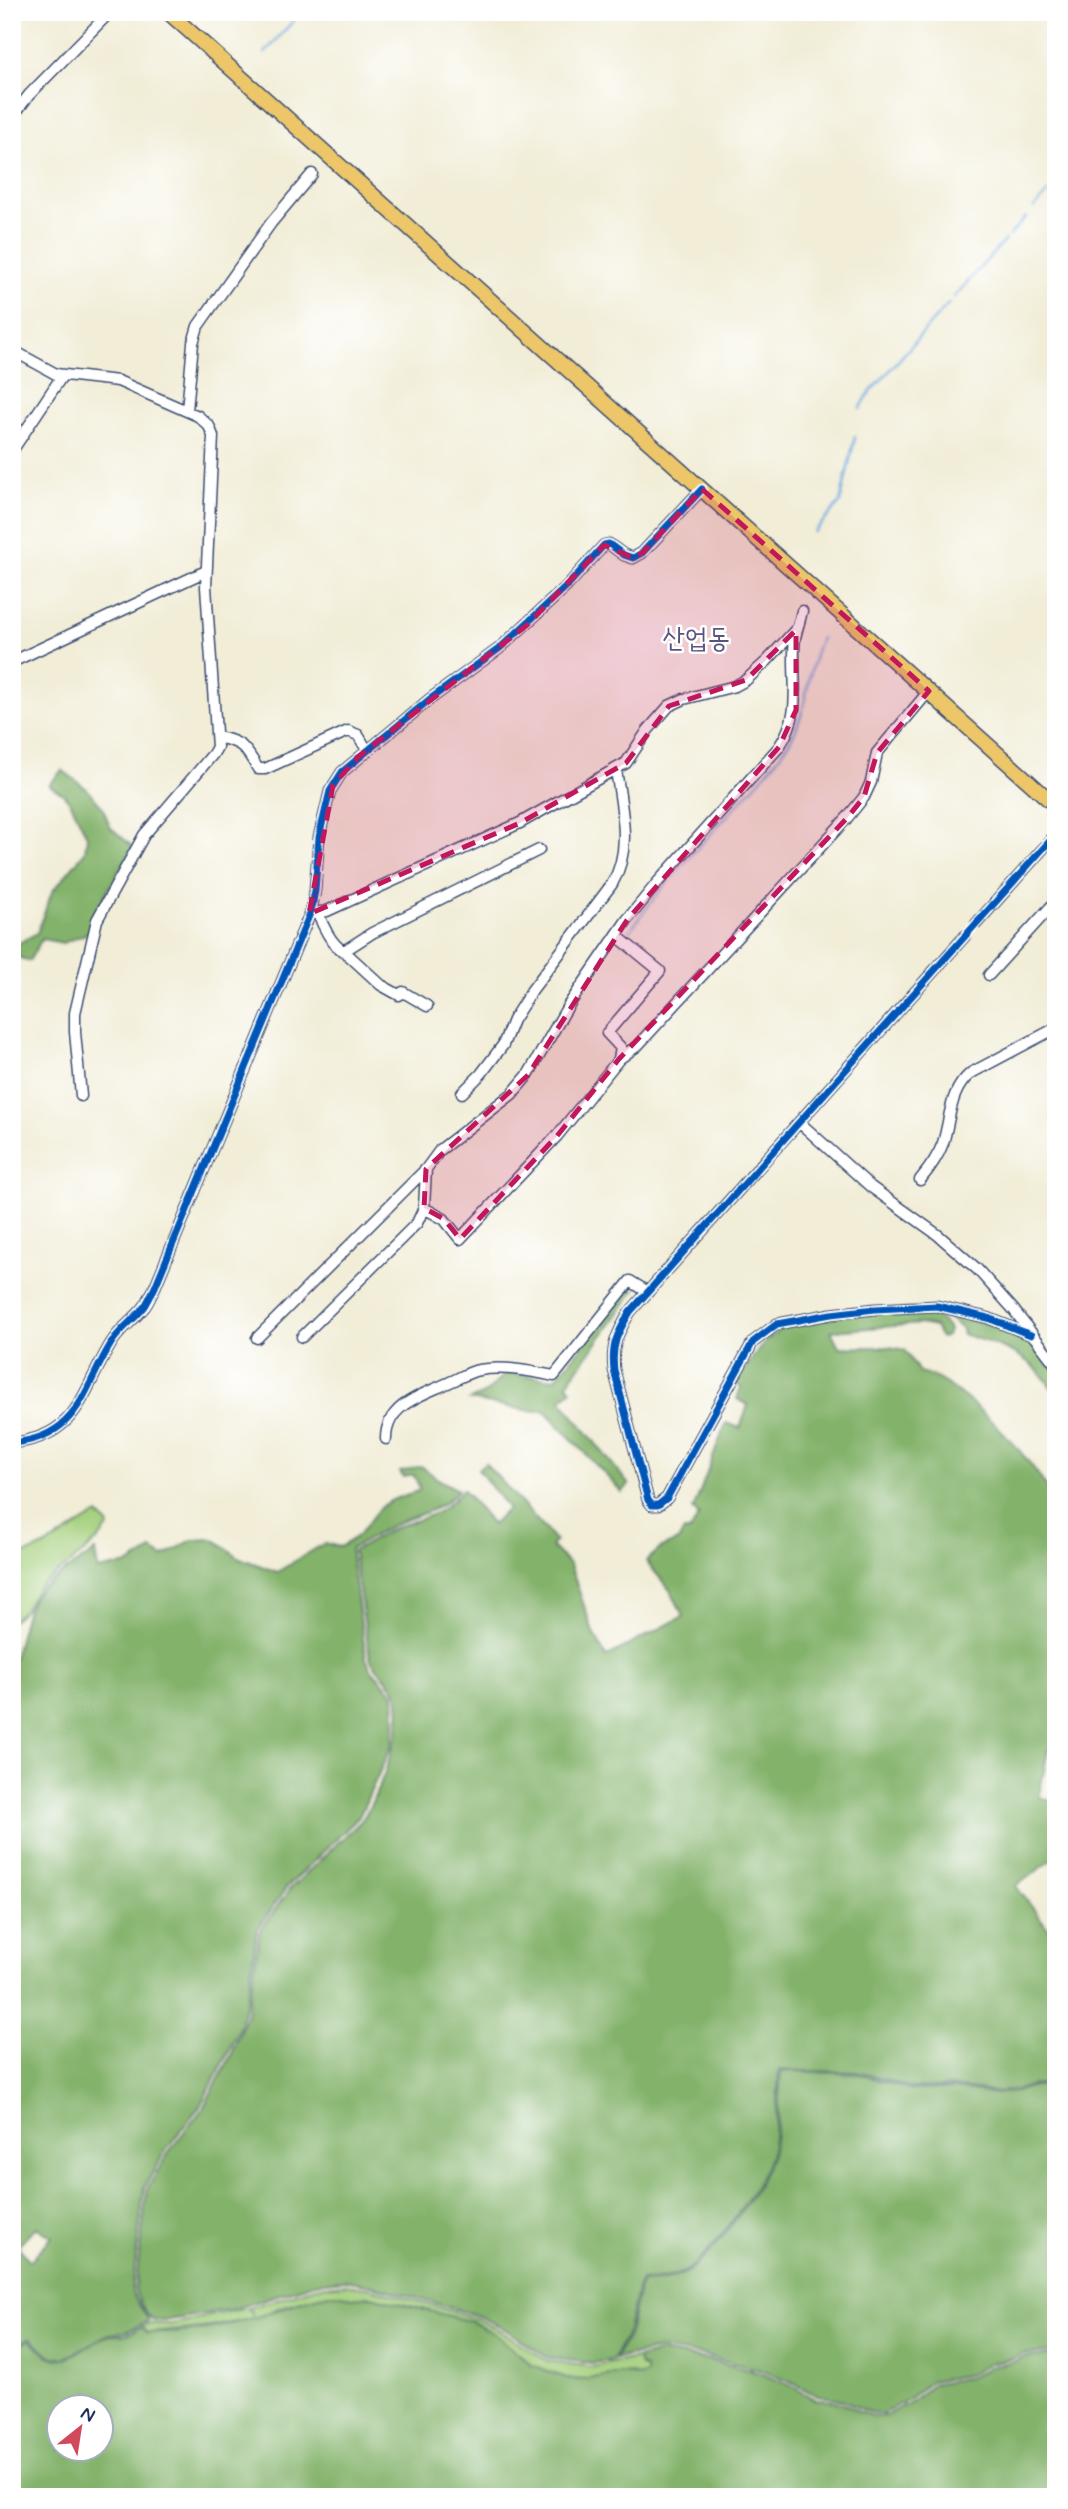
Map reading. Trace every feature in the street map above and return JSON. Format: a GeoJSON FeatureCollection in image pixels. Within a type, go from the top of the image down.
{"type":"FeatureCollection","features":[{"type":"Feature","properties":{"kind":"main road"},"geometry":{"type":"LineString","coordinates":[[168,12],[368,194],[1056,806]]}},
{"type":"Feature","properties":{"kind":"street"},"geometry":{"type":"LineString","coordinates":[[12,117],[29,95],[110,12]]}},
{"type":"Feature","properties":{"kind":"street"},"geometry":{"type":"LineString","coordinates":[[187,411],[193,342],[198,326],[271,223],[313,174]]}},
{"type":"Feature","properties":{"kind":"street"},"geometry":{"type":"LineString","coordinates":[[12,350],[56,374],[60,379],[12,451]]}},
{"type":"Feature","properties":{"kind":"street"},"geometry":{"type":"LineString","coordinates":[[56,374],[118,380],[198,416],[209,426],[213,436],[206,571],[217,747],[144,835],[97,920],[75,1013],[81,1096]]}},
{"type":"Feature","properties":{"kind":"street"},"geometry":{"type":"LineString","coordinates":[[12,1443],[35,1440],[66,1422],[78,1406],[119,1332],[146,1306],[314,913],[319,837],[330,790],[342,772],[430,699],[500,648],[567,586],[604,545],[609,544],[633,558],[642,553],[702,489]]}},
{"type":"Feature","properties":{"kind":"street"},"geometry":{"type":"LineString","coordinates":[[12,662],[206,571]]}},
{"type":"Feature","properties":{"kind":"street"},"geometry":{"type":"LineString","coordinates":[[257,1338],[426,1169],[440,1150],[512,1094],[528,1075],[568,1006],[658,882],[779,747],[789,733],[796,710],[795,661],[802,611]]}},
{"type":"Feature","properties":{"kind":"street"},"geometry":{"type":"LineString","coordinates":[[314,913],[520,823],[616,769],[632,757],[648,730],[669,706],[684,699],[735,686],[746,680],[798,627]]}},
{"type":"Feature","properties":{"kind":"street"},"geometry":{"type":"LineString","coordinates":[[424,1208],[444,1219],[460,1239],[557,1136],[618,1059],[636,1046],[864,797],[877,753],[929,691]]}},
{"type":"Feature","properties":{"kind":"street"},"geometry":{"type":"LineString","coordinates":[[217,737],[236,741],[246,750],[258,769],[265,769],[348,731],[358,735],[367,750]]}},
{"type":"Feature","properties":{"kind":"street"},"geometry":{"type":"LineString","coordinates":[[461,1093],[481,1074],[503,1045],[513,1020],[532,990],[621,869],[625,844],[616,769]]}},
{"type":"Feature","properties":{"kind":"street"},"geometry":{"type":"LineString","coordinates":[[976,924],[1056,835]]}},
{"type":"Feature","properties":{"kind":"street"},"geometry":{"type":"LineString","coordinates":[[344,951],[372,933],[539,850]]}},
{"type":"Feature","properties":{"kind":"street"},"geometry":{"type":"LineString","coordinates":[[989,975],[1056,901]]}},
{"type":"Feature","properties":{"kind":"street"},"geometry":{"type":"LineString","coordinates":[[314,913],[338,948],[381,985],[399,995],[403,992],[427,1006]]}},
{"type":"Feature","properties":{"kind":"street"},"geometry":{"type":"LineString","coordinates":[[617,936],[660,971],[607,1033],[621,1048],[618,1059]]}},
{"type":"Feature","properties":{"kind":"street"},"geometry":{"type":"LineString","coordinates":[[965,936],[630,1312],[621,1326],[612,1352],[614,1370],[648,1500],[652,1505],[658,1505],[667,1498],[753,1342],[777,1324],[843,1312],[937,1306],[972,1313],[1031,1335]]}},
{"type":"Feature","properties":{"kind":"street"},"geometry":{"type":"LineString","coordinates":[[920,1180],[933,1166],[942,1143],[954,1094],[962,1080],[1056,1028]]}},
{"type":"Feature","properties":{"kind":"street"},"geometry":{"type":"LineString","coordinates":[[799,1122],[872,1186],[968,1261],[1013,1309],[1056,1365]]}},
{"type":"Feature","properties":{"kind":"street"},"geometry":{"type":"LineString","coordinates":[[302,1337],[417,1223],[424,1208],[426,1169]]}},
{"type":"Feature","properties":{"kind":"street"},"geometry":{"type":"LineString","coordinates":[[386,1439],[388,1422],[405,1403],[468,1373],[497,1368],[554,1376],[630,1280],[648,1292]]}},
{"type":"Feature","properties":{"kind":"highlighted area"},"geometry":{"type":"Polygon","coordinates":[[[702,489],[929,691],[877,753],[864,797],[847,818],[619,1059],[557,1136],[460,1239],[444,1219],[424,1208],[426,1169],[528,1075],[627,920],[779,747],[796,710],[796,630],[746,680],[669,706],[626,763],[520,823],[309,914],[333,785],[359,756],[527,625],[604,545],[633,558],[642,553],[702,489]]]}},
{"type":"Feature","properties":{"kind":"green space"},"geometry":{"type":"Polygon","coordinates":[[[62,770],[87,789],[103,808],[110,827],[133,847],[93,916],[88,933],[63,943],[42,939],[29,961],[12,955],[12,947],[37,933],[52,892],[85,852],[87,836],[71,803],[49,785],[62,770]]]}},
{"type":"Feature","properties":{"kind":"green space"},"geometry":{"type":"Polygon","coordinates":[[[631,1287],[635,1290],[567,1384],[572,1390],[561,1400],[629,1485],[622,1492],[545,1411],[470,1400],[486,1393],[506,1373],[555,1379],[631,1287]]]}},
{"type":"Feature","properties":{"kind":"green space"},"geometry":{"type":"Polygon","coordinates":[[[918,1309],[943,1323],[949,1330],[947,1336],[941,1338],[935,1327],[920,1324],[831,1331],[839,1347],[889,1347],[905,1350],[919,1372],[951,1387],[1005,1435],[1034,1469],[1056,1506],[1056,1753],[1048,1750],[1039,1797],[1056,1802],[1056,1857],[1016,1886],[1056,1939],[1056,2084],[1034,2084],[1017,2090],[996,2092],[952,2087],[913,2088],[859,2072],[779,2070],[772,2148],[765,2169],[733,2219],[695,2264],[674,2276],[642,2281],[638,2287],[627,2333],[613,2360],[592,2363],[548,2358],[500,2326],[476,2315],[372,2285],[345,2280],[315,2283],[233,2309],[164,2321],[152,2319],[135,2292],[147,2189],[170,2150],[203,2108],[231,2056],[247,2013],[260,1931],[289,1890],[362,1820],[376,1794],[396,1738],[399,1704],[393,1687],[370,1658],[353,1551],[392,1529],[438,1512],[463,1489],[492,1525],[508,1509],[478,1469],[485,1463],[556,1541],[551,1546],[570,1565],[592,1629],[606,1657],[684,1616],[670,1590],[646,1561],[661,1548],[678,1541],[684,1531],[690,1532],[699,1515],[693,1510],[726,1423],[740,1428],[748,1405],[737,1399],[741,1387],[736,1384],[765,1342],[789,1326],[805,1322],[845,1315],[918,1309]]]}},
{"type":"Feature","properties":{"kind":"green space"},"geometry":{"type":"Polygon","coordinates":[[[939,1310],[985,1323],[1026,1339],[1056,1372],[1056,1394],[1037,1369],[1026,1361],[1004,1348],[962,1334],[963,1330],[939,1310]]]}},
{"type":"Feature","properties":{"kind":"green space"},"geometry":{"type":"Polygon","coordinates":[[[421,1466],[458,1490],[434,1509],[399,1522],[350,1549],[366,1659],[371,1669],[394,1694],[395,1722],[391,1747],[359,1817],[286,1888],[257,1930],[247,1999],[240,2026],[228,2054],[200,2106],[167,2148],[144,2188],[132,2293],[149,2321],[125,2332],[108,2334],[65,2358],[44,2352],[31,2338],[12,2346],[12,1665],[26,1612],[41,1588],[95,1551],[98,1570],[129,1564],[152,1550],[163,1557],[192,1540],[214,1539],[240,1558],[277,1572],[325,1543],[339,1547],[347,1543],[358,1535],[383,1506],[420,1490],[414,1475],[403,1477],[400,1472],[421,1466]],[[36,2227],[18,2246],[30,2261],[52,2237],[36,2227]]]}},
{"type":"Feature","properties":{"kind":"green space"},"geometry":{"type":"Polygon","coordinates":[[[98,1514],[109,1526],[98,1540],[39,1586],[24,1610],[12,1621],[12,1557],[45,1546],[98,1514]]]}},
{"type":"Feature","properties":{"kind":"green space"},"geometry":{"type":"Polygon","coordinates":[[[781,2072],[858,2074],[912,2090],[953,2089],[996,2094],[1034,2086],[1056,2085],[1056,2352],[1022,2354],[1016,2358],[989,2363],[971,2374],[930,2381],[909,2399],[884,2413],[874,2414],[836,2398],[817,2396],[761,2370],[702,2355],[659,2349],[615,2359],[629,2334],[639,2288],[643,2282],[675,2277],[697,2265],[722,2238],[746,2204],[771,2157],[777,2128],[781,2072]]]}},
{"type":"Feature","properties":{"kind":"green space"},"geometry":{"type":"Polygon","coordinates":[[[345,2284],[371,2288],[475,2318],[498,2329],[547,2361],[592,2367],[638,2358],[640,2365],[646,2368],[646,2374],[640,2377],[631,2373],[581,2380],[566,2378],[532,2365],[495,2334],[472,2322],[371,2296],[351,2298],[329,2294],[285,2305],[255,2318],[210,2327],[148,2333],[142,2327],[173,2324],[247,2308],[253,2315],[248,2308],[316,2287],[345,2284]]]}},
{"type":"Feature","properties":{"kind":"green space"},"geometry":{"type":"Polygon","coordinates":[[[329,2294],[351,2298],[371,2296],[472,2322],[495,2334],[532,2365],[566,2378],[581,2380],[624,2373],[640,2377],[646,2374],[646,2369],[640,2365],[638,2358],[659,2352],[710,2360],[760,2373],[816,2400],[835,2401],[873,2417],[885,2416],[911,2402],[932,2384],[972,2377],[991,2366],[1017,2361],[1023,2357],[1056,2355],[1056,2497],[12,2497],[12,2349],[30,2340],[51,2357],[67,2358],[105,2337],[127,2334],[142,2327],[148,2333],[161,2333],[217,2327],[329,2294]]]}},
{"type":"Feature","properties":{"kind":"waterway"},"geometry":{"type":"LineString","coordinates":[[265,53],[301,12]]}},
{"type":"Feature","properties":{"kind":"waterway"},"geometry":{"type":"LineString","coordinates":[[1034,208],[1056,184]]}},
{"type":"Feature","properties":{"kind":"waterway"},"geometry":{"type":"LineString","coordinates":[[1009,236],[1026,217]]}},
{"type":"Feature","properties":{"kind":"waterway"},"geometry":{"type":"LineString","coordinates":[[954,297],[1005,240]]}},
{"type":"Feature","properties":{"kind":"waterway"},"geometry":{"type":"LineString","coordinates":[[860,409],[868,395],[949,303]]}},
{"type":"Feature","properties":{"kind":"waterway"},"geometry":{"type":"LineString","coordinates":[[814,532],[840,503],[855,437]]}},
{"type":"Feature","properties":{"kind":"waterway"},"geometry":{"type":"LineString","coordinates":[[630,931],[668,882],[764,776],[788,744],[800,718],[812,664],[821,638]]}},
{"type":"Feature","properties":{"kind":"cycle path"},"geometry":{"type":"LineString","coordinates":[[12,1443],[35,1439],[66,1421],[85,1393],[112,1342],[145,1306],[152,1294],[311,911],[319,837],[330,791],[342,772],[430,699],[500,648],[567,586],[604,545],[609,544],[633,558],[642,553],[702,489]]}},
{"type":"Feature","properties":{"kind":"cycle path"},"geometry":{"type":"LineString","coordinates":[[1031,1335],[988,1318],[937,1306],[875,1309],[777,1324],[753,1342],[667,1498],[658,1505],[652,1505],[648,1500],[613,1361],[616,1340],[630,1312],[1056,834]]}},
{"type":"Feature","properties":{"kind":"district","name":"산업동"},"geometry":{"type":"Point","coordinates":[696,637]}}]}
